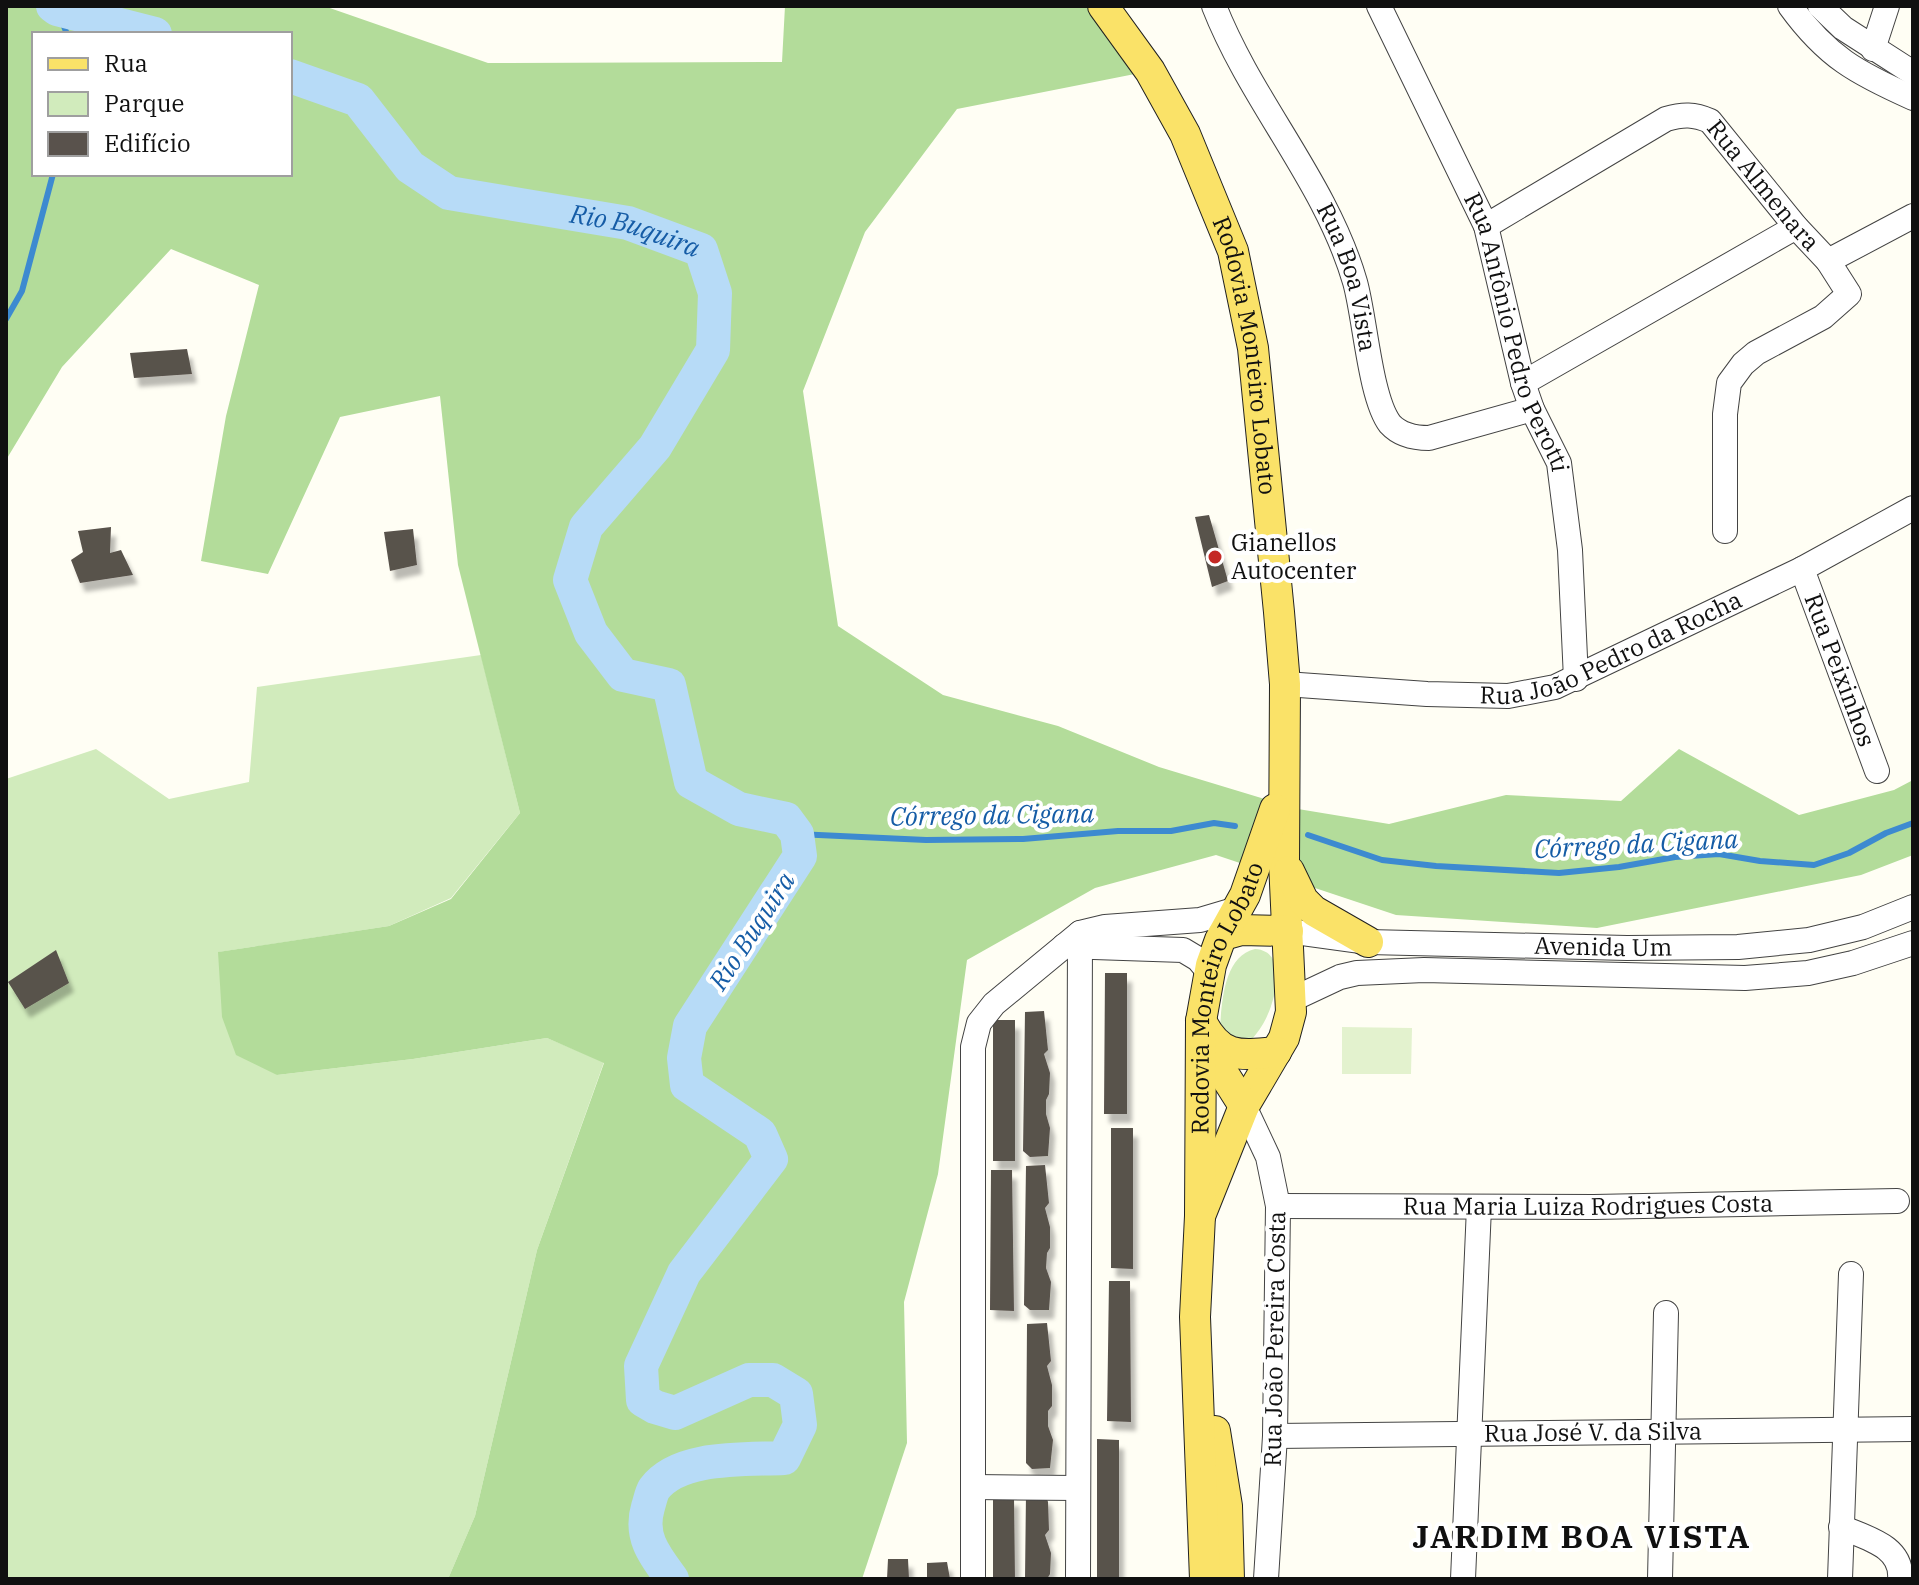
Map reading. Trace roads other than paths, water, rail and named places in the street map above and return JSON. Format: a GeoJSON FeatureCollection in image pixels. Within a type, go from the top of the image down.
{"type":"FeatureCollection","features":[{"type":"Feature","properties":{"kind":"main road","name":"Rodovia Monteiro Lobato"},"geometry":{"type":"LineString","coordinates":[[1103,6],[1150,71],[1185,134],[1233,251],[1253,348],[1285,684],[1283,784],[1291,1000],[1289,1025],[1244,1106],[1200,1216]]}},
{"type":"Feature","properties":{"kind":"main road","name":"Rodovia Monteiro Lobato"},"geometry":{"type":"LineString","coordinates":[[1205,1579],[1195,1302],[1200,1216],[1201,1030],[1209,972],[1259,857],[1283,784]]}},
{"type":"Feature","properties":{"kind":"main road"},"geometry":{"type":"LineString","coordinates":[[1284,862],[1303,900],[1314,911],[1368,942]]}},
{"type":"Feature","properties":{"kind":"main road"},"geometry":{"type":"LineString","coordinates":[[1230,922],[1241,930],[1288,931]]}},
{"type":"Feature","properties":{"kind":"main road"},"geometry":{"type":"LineString","coordinates":[[1201,1030],[1226,1051],[1246,1055],[1276,1052]]}},
{"type":"Feature","properties":{"kind":"main road"},"geometry":{"type":"LineString","coordinates":[[1201,1030],[1244,1106]]}},
{"type":"Feature","properties":{"kind":"main road","name":"Rodovia Monteiro Lobato"},"geometry":{"type":"LineString","coordinates":[[1198,1355],[1223,1474],[1228,1518],[1229,1579]]}},
{"type":"Feature","properties":{"kind":"street","name":"Rua Boa Vista"},"geometry":{"type":"LineString","coordinates":[[1214,6],[1229,45],[1305,171],[1342,241],[1356,286],[1372,371],[1384,414],[1392,426],[1414,437],[1429,438],[1532,409]]}},
{"type":"Feature","properties":{"kind":"street","name":"Rua Antônio Pedro Perotti"},"geometry":{"type":"LineString","coordinates":[[1379,6],[1486,226],[1523,383],[1532,409],[1554,449],[1564,488],[1576,679]]}},
{"type":"Feature","properties":{"kind":"street"},"geometry":{"type":"LineString","coordinates":[[1790,6],[1822,46],[1843,63],[1867,78],[1913,98]]}},
{"type":"Feature","properties":{"kind":"street"},"geometry":{"type":"LineString","coordinates":[[1820,6],[1843,28],[1913,73]]}},
{"type":"Feature","properties":{"kind":"street"},"geometry":{"type":"LineString","coordinates":[[1873,49],[1887,6]]}},
{"type":"Feature","properties":{"kind":"street","name":"Rua Almenara"},"geometry":{"type":"LineString","coordinates":[[1486,226],[1666,119],[1695,114],[1710,121],[1796,227],[1828,261],[1913,216]]}},
{"type":"Feature","properties":{"kind":"street"},"geometry":{"type":"LineString","coordinates":[[1523,383],[1796,227]]}},
{"type":"Feature","properties":{"kind":"street"},"geometry":{"type":"LineString","coordinates":[[1725,531],[1725,414],[1729,383],[1756,353],[1823,317],[1849,294],[1828,261]]}},
{"type":"Feature","properties":{"kind":"street","name":"Rua João Pedro da Rocha"},"geometry":{"type":"LineString","coordinates":[[1285,684],[1508,696],[1555,687],[1802,569],[1913,508]]}},
{"type":"Feature","properties":{"kind":"street","name":"Rua Peixinhos"},"geometry":{"type":"LineString","coordinates":[[1802,569],[1877,771]]}},
{"type":"Feature","properties":{"kind":"street","name":"Avenida Um"},"geometry":{"type":"LineString","coordinates":[[1288,931],[1368,942],[1627,948],[1738,947],[1836,934],[1913,907]]}},
{"type":"Feature","properties":{"kind":"street"},"geometry":{"type":"LineString","coordinates":[[973,1579],[973,1047],[979,1023],[994,1004],[1074,942],[1111,926],[1164,925],[1200,920],[1230,922]]}},
{"type":"Feature","properties":{"kind":"street"},"geometry":{"type":"LineString","coordinates":[[1074,942],[1183,950],[1198,959],[1209,972]]}},
{"type":"Feature","properties":{"kind":"street"},"geometry":{"type":"LineString","coordinates":[[1074,942],[1078,1579]]}},
{"type":"Feature","properties":{"kind":"street"},"geometry":{"type":"LineString","coordinates":[[1291,1000],[1340,977],[1372,972],[1424,970],[1745,978],[1808,973],[1853,963],[1913,943]]}},
{"type":"Feature","properties":{"kind":"street","name":"Rua João Pereira Costa"},"geometry":{"type":"LineString","coordinates":[[1244,1106],[1268,1157],[1278,1206],[1275,1436],[1266,1579]]}},
{"type":"Feature","properties":{"kind":"street","name":"Rua Maria Luiza Rodrigues Costa"},"geometry":{"type":"LineString","coordinates":[[1278,1206],[1479,1207],[1897,1201]]}},
{"type":"Feature","properties":{"kind":"street"},"geometry":{"type":"LineString","coordinates":[[1463,1579],[1479,1207]]}},
{"type":"Feature","properties":{"kind":"street"},"geometry":{"type":"LineString","coordinates":[[1840,1579],[1851,1274]]}},
{"type":"Feature","properties":{"kind":"street"},"geometry":{"type":"LineString","coordinates":[[1660,1579],[1666,1313]]}},
{"type":"Feature","properties":{"kind":"street","name":"Rua José V. da Silva"},"geometry":{"type":"LineString","coordinates":[[1275,1436],[1913,1429]]}},
{"type":"Feature","properties":{"kind":"street"},"geometry":{"type":"LineString","coordinates":[[974,1487],[1078,1488]]}},
{"type":"Feature","properties":{"kind":"street"},"geometry":{"type":"LineString","coordinates":[[1841,1527],[1890,1550],[1900,1567],[1900,1579]]}},
{"type":"Feature","properties":{"kind":"waterway","name":"Rio Buquira"},"geometry":{"type":"LineString","coordinates":[[53,6],[147,32]]}},
{"type":"Feature","properties":{"kind":"waterway"},"geometry":{"type":"LineString","coordinates":[[57,9],[66,32]]}},
{"type":"Feature","properties":{"kind":"waterway","name":"Rio Buquira"},"geometry":{"type":"LineString","coordinates":[[292,77],[358,100],[410,167],[449,193],[628,223],[701,250],[715,293],[713,350],[655,447],[586,527],[570,580],[591,633],[623,675],[669,685],[691,782],[739,809],[786,819],[797,834],[800,856],[690,1026],[684,1058],[687,1085],[760,1134],[771,1159],[684,1273],[641,1366],[643,1400],[655,1407],[675,1413],[749,1380],[773,1380],[796,1394],[800,1425],[784,1458],[696,1465],[665,1478],[654,1489],[646,1518],[647,1537],[672,1579]]}},
{"type":"Feature","properties":{"kind":"waterway"},"geometry":{"type":"LineString","coordinates":[[6,319],[22,291],[52,176]]}},
{"type":"Feature","properties":{"kind":"waterway","name":"Córrego da Cigana"},"geometry":{"type":"LineString","coordinates":[[797,834],[926,840],[1023,839],[1118,831],[1171,831],[1214,823],[1235,826]]}},
{"type":"Feature","properties":{"kind":"waterway","name":"Córrego da Cigana"},"geometry":{"type":"LineString","coordinates":[[1308,835],[1382,860],[1559,873],[1719,854],[1814,865],[1849,853],[1886,833],[1913,823]]}},
{"type":"Feature","properties":{"kind":"place","name":"Gianellos Autocenter"},"geometry":{"type":"Point","coordinates":[1215,557]}},
{"type":"Feature","properties":{"kind":"district","name":"JARDIM BOA VISTA"},"geometry":{"type":"Point","coordinates":[1582,1537]}}]}
